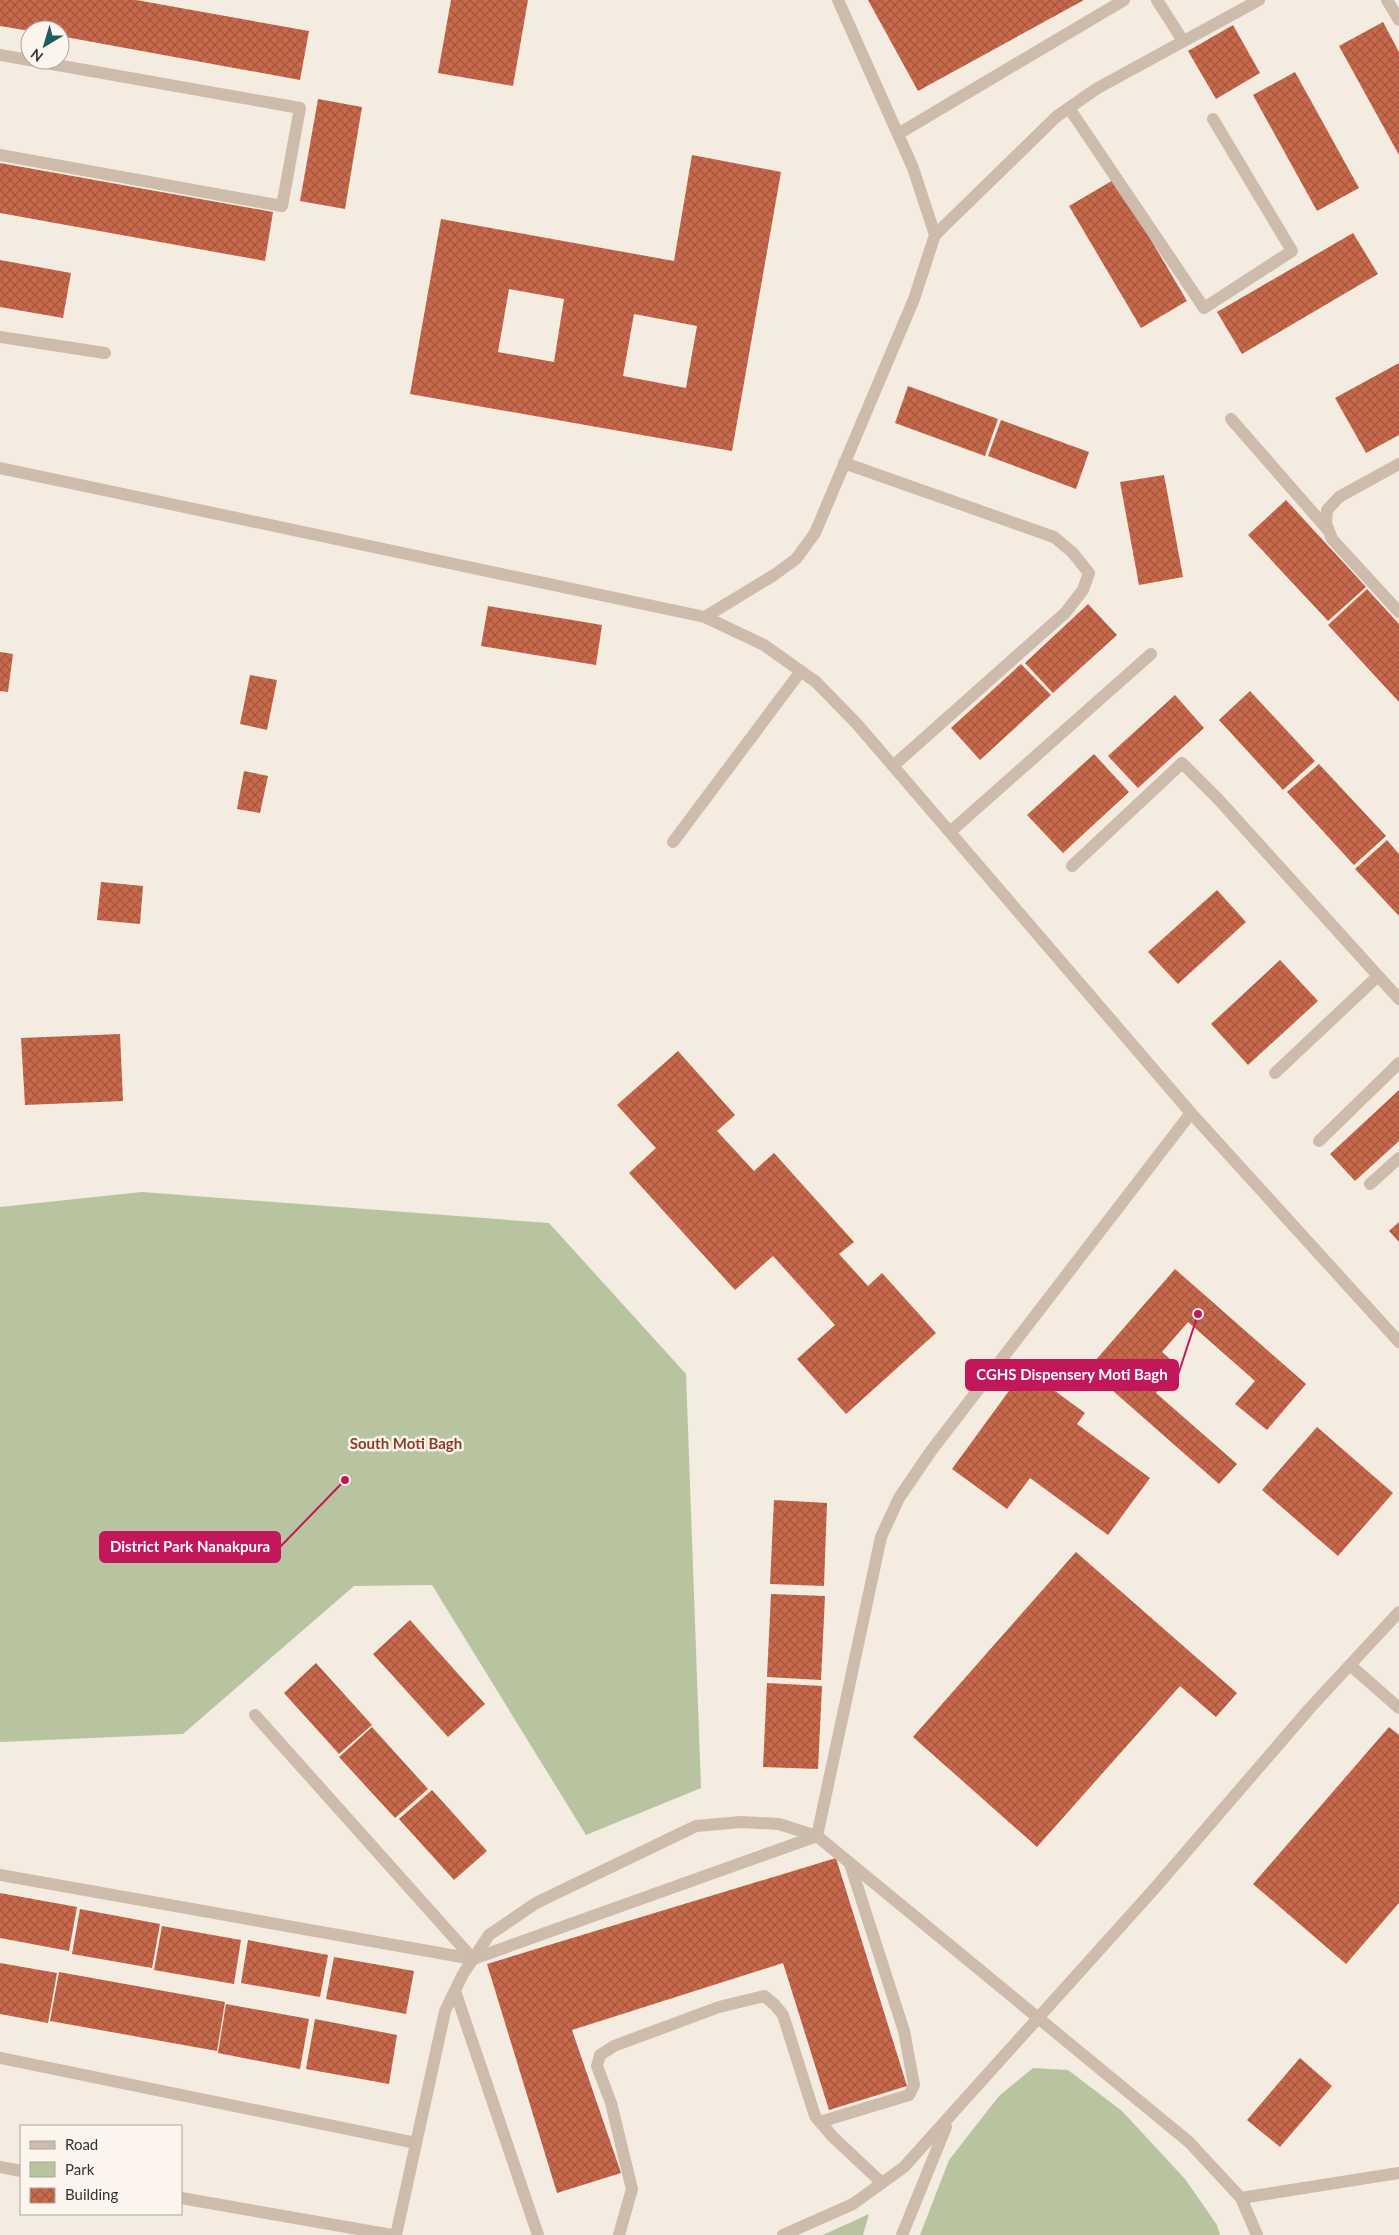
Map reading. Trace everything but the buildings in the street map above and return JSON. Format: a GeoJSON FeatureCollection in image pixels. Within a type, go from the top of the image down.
{"type":"FeatureCollection","features":[{"type":"Feature","properties":{"kind":"street"},"geometry":{"type":"LineString","coordinates":[[838,0],[913,168],[935,235]]}},
{"type":"Feature","properties":{"kind":"street"},"geometry":{"type":"LineString","coordinates":[[898,134],[1124,0]]}},
{"type":"Feature","properties":{"kind":"street"},"geometry":{"type":"LineString","coordinates":[[1157,0],[1183,41]]}},
{"type":"Feature","properties":{"kind":"street"},"geometry":{"type":"LineString","coordinates":[[706,617],[774,575],[796,559],[815,534],[914,298],[935,235],[1025,146],[1069,108],[1096,89],[1259,0]]}},
{"type":"Feature","properties":{"kind":"street"},"geometry":{"type":"LineString","coordinates":[[1387,0],[1399,20]]}},
{"type":"Feature","properties":{"kind":"street"},"geometry":{"type":"LineString","coordinates":[[0,55],[300,108],[282,206],[0,156]]}},
{"type":"Feature","properties":{"kind":"street"},"geometry":{"type":"LineString","coordinates":[[1069,108],[1204,308],[1292,251],[1213,119]]}},
{"type":"Feature","properties":{"kind":"street"},"geometry":{"type":"LineString","coordinates":[[0,337],[105,353]]}},
{"type":"Feature","properties":{"kind":"street"},"geometry":{"type":"LineString","coordinates":[[1231,419],[1329,532]]}},
{"type":"Feature","properties":{"kind":"street"},"geometry":{"type":"LineString","coordinates":[[844,463],[1054,537],[1072,552],[1089,573],[1083,590],[1065,613],[893,766]]}},
{"type":"Feature","properties":{"kind":"street"},"geometry":{"type":"LineString","coordinates":[[1399,464],[1339,497],[1328,510],[1326,523],[1332,539],[1399,612]]}},
{"type":"Feature","properties":{"kind":"street"},"geometry":{"type":"LineString","coordinates":[[0,468],[706,617],[764,645],[816,682],[857,724],[1191,1113],[1399,1342]]}},
{"type":"Feature","properties":{"kind":"street"},"geometry":{"type":"LineString","coordinates":[[950,832],[1151,654]]}},
{"type":"Feature","properties":{"kind":"street"},"geometry":{"type":"LineString","coordinates":[[673,842],[801,671]]}},
{"type":"Feature","properties":{"kind":"street"},"geometry":{"type":"LineString","coordinates":[[1072,866],[1182,763],[1219,800],[1399,999]]}},
{"type":"Feature","properties":{"kind":"street"},"geometry":{"type":"LineString","coordinates":[[1275,1073],[1378,976]]}},
{"type":"Feature","properties":{"kind":"street"},"geometry":{"type":"LineString","coordinates":[[1319,1141],[1399,1063]]}},
{"type":"Feature","properties":{"kind":"street"},"geometry":{"type":"LineString","coordinates":[[817,1836],[881,1537],[899,1498],[931,1451],[1191,1113]]}},
{"type":"Feature","properties":{"kind":"street"},"geometry":{"type":"LineString","coordinates":[[1370,1184],[1399,1158]]}},
{"type":"Feature","properties":{"kind":"street"},"geometry":{"type":"LineString","coordinates":[[782,2235],[853,2204],[904,2168],[1399,1612]]}},
{"type":"Feature","properties":{"kind":"street"},"geometry":{"type":"LineString","coordinates":[[1350,1665],[1399,1708]]}},
{"type":"Feature","properties":{"kind":"street"},"geometry":{"type":"LineString","coordinates":[[255,1715],[473,1959]]}},
{"type":"Feature","properties":{"kind":"street"},"geometry":{"type":"LineString","coordinates":[[396,2235],[445,2011],[473,1959],[489,1935],[536,1903],[696,1826],[740,1822],[779,1824],[817,1836],[1189,2142],[1242,2198],[1257,2235]]}},
{"type":"Feature","properties":{"kind":"street"},"geometry":{"type":"LineString","coordinates":[[0,1875],[473,1959],[817,1836]]}},
{"type":"Feature","properties":{"kind":"street"},"geometry":{"type":"LineString","coordinates":[[820,2122],[909,2095],[914,2085],[904,2031],[850,1863]]}},
{"type":"Feature","properties":{"kind":"street"},"geometry":{"type":"LineString","coordinates":[[455,1991],[538,2235]]}},
{"type":"Feature","properties":{"kind":"street"},"geometry":{"type":"LineString","coordinates":[[619,2235],[632,2189],[610,2103],[597,2066],[600,2055],[614,2046],[719,2008],[764,1996],[783,2015],[815,2116],[882,2183]]}},
{"type":"Feature","properties":{"kind":"street"},"geometry":{"type":"LineString","coordinates":[[0,2058],[416,2143]]}},
{"type":"Feature","properties":{"kind":"street"},"geometry":{"type":"LineString","coordinates":[[902,2235],[949,2118]]}},
{"type":"Feature","properties":{"kind":"street"},"geometry":{"type":"LineString","coordinates":[[0,2167],[20,2171]]}},
{"type":"Feature","properties":{"kind":"street"},"geometry":{"type":"LineString","coordinates":[[1242,2198],[1399,2173]]}},
{"type":"Feature","properties":{"kind":"street"},"geometry":{"type":"LineString","coordinates":[[182,2198],[392,2235]]}},
{"type":"Feature","properties":{"kind":"green space"},"geometry":{"type":"Polygon","coordinates":[[[142,1192],[549,1223],[686,1374],[701,1788],[586,1835],[432,1585],[354,1586],[183,1734],[0,1742],[0,1207],[142,1192]]]}},
{"type":"Feature","properties":{"kind":"green space"},"geometry":{"type":"Polygon","coordinates":[[[1033,2068],[1068,2070],[1122,2111],[1185,2179],[1217,2225],[1220,2235],[920,2235],[949,2160],[999,2096],[1033,2068]]]}},
{"type":"Feature","properties":{"kind":"green space"},"geometry":{"type":"Polygon","coordinates":[[[869,2214],[863,2235],[823,2235],[869,2214]]]}},
{"type":"Feature","properties":{"kind":"place","name":"CGHS Dispensery Moti Bagh"},"geometry":{"type":"Point","coordinates":[1198,1314]}},
{"type":"Feature","properties":{"kind":"place","name":"District Park Nanakpura"},"geometry":{"type":"Point","coordinates":[345,1480]}},
{"type":"Feature","properties":{"kind":"district","name":"South Moti Bagh"},"geometry":{"type":"Point","coordinates":[406,1443]}}]}
